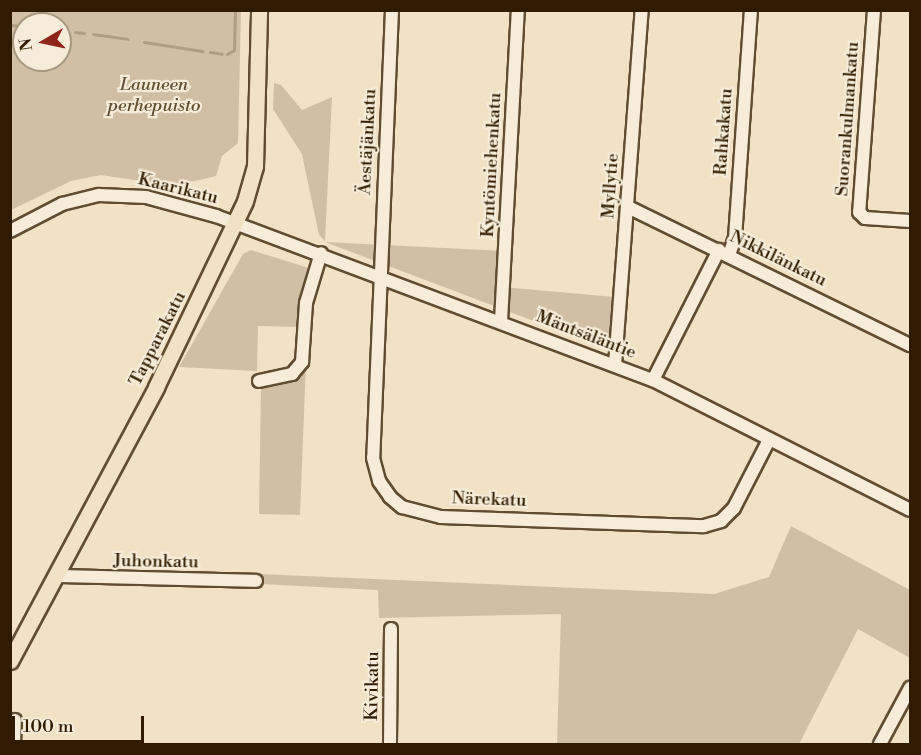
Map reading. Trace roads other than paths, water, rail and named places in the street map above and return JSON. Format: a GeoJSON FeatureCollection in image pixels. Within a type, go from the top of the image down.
{"type":"FeatureCollection","features":[{"type":"Feature","properties":{"kind":"main road","name":"Tapparakatu"},"geometry":{"type":"LineString","coordinates":[[10,661],[156,387],[235,223],[255,166],[259,10]]}},
{"type":"Feature","properties":{"kind":"street","name":"Äestäjänkatu"},"geometry":{"type":"LineString","coordinates":[[380,276],[392,10]]}},
{"type":"Feature","properties":{"kind":"street","name":"Kyntömiehenkatu"},"geometry":{"type":"LineString","coordinates":[[501,321],[518,10]]}},
{"type":"Feature","properties":{"kind":"street","name":"Myllytie"},"geometry":{"type":"LineString","coordinates":[[615,365],[642,10]]}},
{"type":"Feature","properties":{"kind":"street","name":"Rahkakatu"},"geometry":{"type":"LineString","coordinates":[[653,380],[724,252],[735,238],[751,10]]}},
{"type":"Feature","properties":{"kind":"street","name":"Suorankulmankatu"},"geometry":{"type":"LineString","coordinates":[[874,10],[859,212],[865,218],[910,221]]}},
{"type":"Feature","properties":{"kind":"street","name":"Kaarikatu"},"geometry":{"type":"LineString","coordinates":[[10,231],[63,204],[99,195],[146,197],[235,223]]}},
{"type":"Feature","properties":{"kind":"street","name":"Nikkilänkatu"},"geometry":{"type":"LineString","coordinates":[[628,207],[910,345]]}},
{"type":"Feature","properties":{"kind":"street","name":"Mäntsäläntie"},"geometry":{"type":"LineString","coordinates":[[235,223],[653,380],[910,510]]}},
{"type":"Feature","properties":{"kind":"street"},"geometry":{"type":"LineString","coordinates":[[259,381],[292,374],[302,362],[306,303],[321,254]]}},
{"type":"Feature","properties":{"kind":"street","name":"Närekatu"},"geometry":{"type":"LineString","coordinates":[[380,276],[373,458],[379,481],[402,507],[441,517],[713,525],[734,508],[769,440]]}},
{"type":"Feature","properties":{"kind":"street","name":"Juhonkatu"},"geometry":{"type":"LineString","coordinates":[[56,576],[256,581]]}},
{"type":"Feature","properties":{"kind":"street","name":"Kivikatu"},"geometry":{"type":"LineString","coordinates":[[390,744],[392,629]]}},
{"type":"Feature","properties":{"kind":"street"},"geometry":{"type":"LineString","coordinates":[[880,744],[910,688]]}},
{"type":"Feature","properties":{"kind":"street"},"geometry":{"type":"LineString","coordinates":[[14,744],[15,720]]}},
{"type":"Feature","properties":{"kind":"waterway"},"geometry":{"type":"LineString","coordinates":[[227,54],[234,50],[235,10]]}},
{"type":"Feature","properties":{"kind":"waterway"},"geometry":{"type":"LineString","coordinates":[[75,32],[84,33]]}},
{"type":"Feature","properties":{"kind":"waterway"},"geometry":{"type":"LineString","coordinates":[[93,34],[128,39]]}},
{"type":"Feature","properties":{"kind":"waterway"},"geometry":{"type":"LineString","coordinates":[[144,42],[202,51]]}},
{"type":"Feature","properties":{"kind":"waterway"},"geometry":{"type":"LineString","coordinates":[[210,52],[222,54]]}},
{"type":"Feature","properties":{"kind":"park label","name":"Launeen perhepuisto"},"geometry":{"type":"Point","coordinates":[154,96]}}]}
